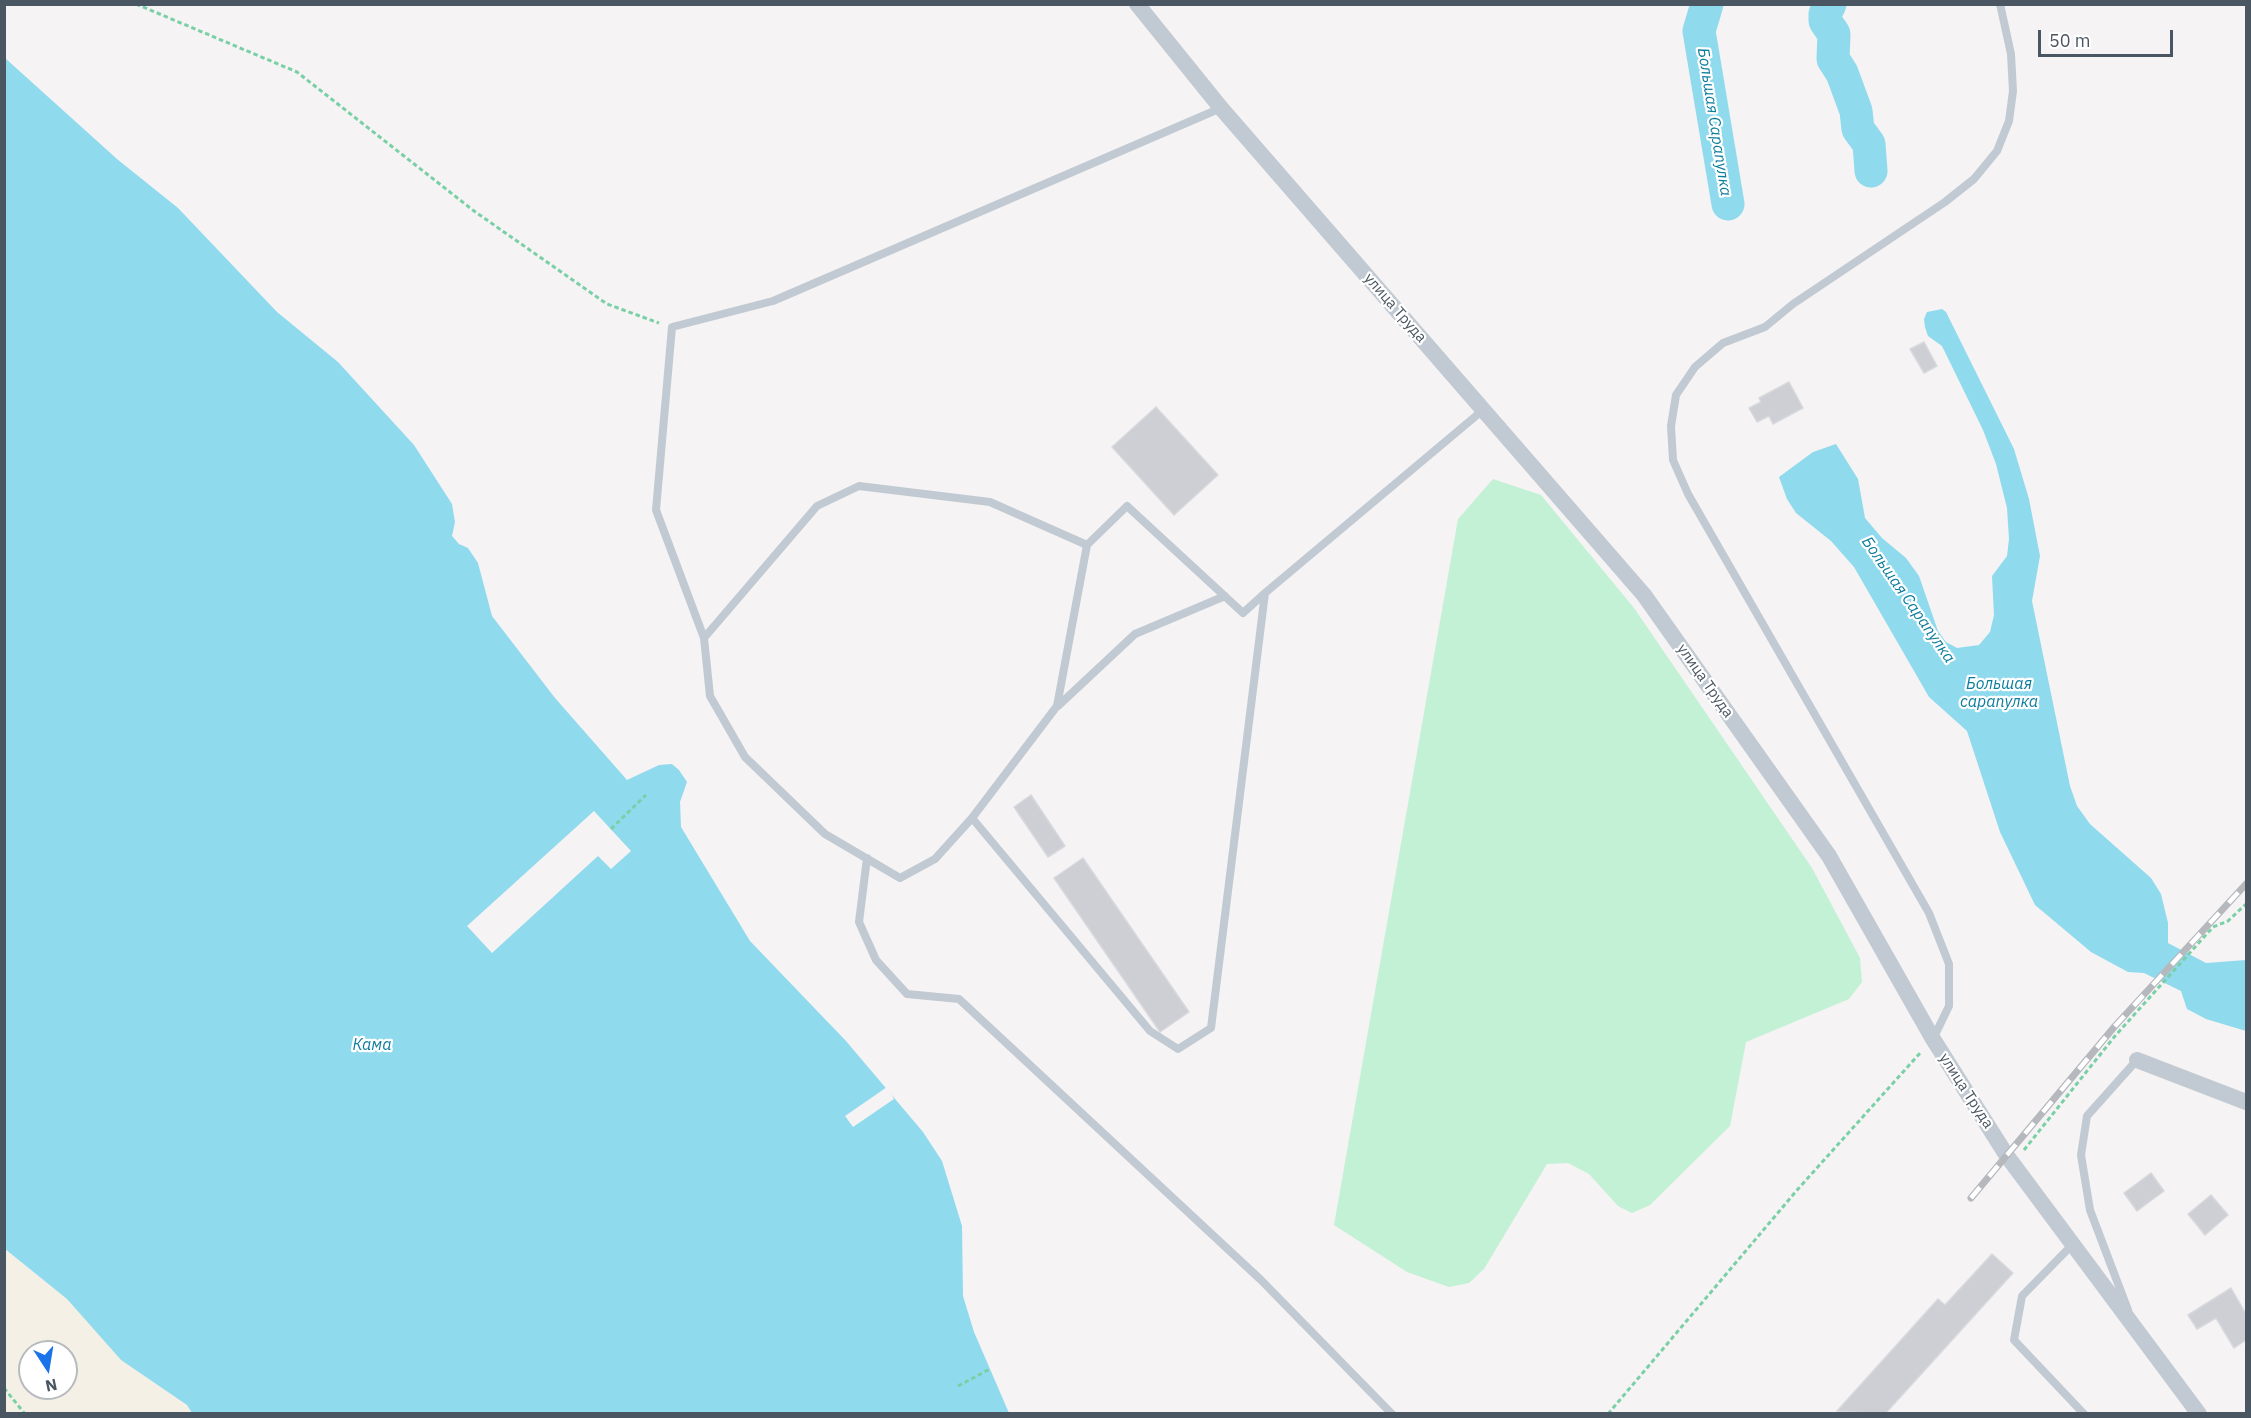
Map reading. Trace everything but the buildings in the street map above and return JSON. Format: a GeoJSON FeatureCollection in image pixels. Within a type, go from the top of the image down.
{"type":"FeatureCollection","features":[{"type":"Feature","properties":{"kind":"street","name":"улица Труда"},"geometry":{"type":"LineString","coordinates":[[1137,4],[1221,108],[1651,605],[1829,856],[1933,1039],[2013,1164],[2199,1413]]}},
{"type":"Feature","properties":{"kind":"street"},"geometry":{"type":"LineString","coordinates":[[2137,1060],[2247,1102]]}},
{"type":"Feature","properties":{"kind":"lane"},"geometry":{"type":"LineString","coordinates":[[1933,1039],[1949,1006],[1950,964],[1929,913],[1688,494],[1673,460],[1671,426],[1676,395],[1702,361],[1724,343],[1765,327],[1793,304],[1945,202],[1974,179],[1996,151],[2008,121],[2013,91],[2011,54],[2000,4]]}},
{"type":"Feature","properties":{"kind":"lane"},"geometry":{"type":"LineString","coordinates":[[1221,108],[773,301],[672,327],[656,510],[704,638],[710,696],[745,757],[825,834],[900,878],[935,859],[972,818],[1057,706],[1135,634],[1226,596]]}},
{"type":"Feature","properties":{"kind":"lane"},"geometry":{"type":"LineString","coordinates":[[1057,706],[1087,545],[1127,506],[1243,613],[1483,410]]}},
{"type":"Feature","properties":{"kind":"lane"},"geometry":{"type":"LineString","coordinates":[[704,638],[817,507],[859,486],[990,501],[1087,545]]}},
{"type":"Feature","properties":{"kind":"lane"},"geometry":{"type":"LineString","coordinates":[[972,818],[1150,1031],[1178,1049],[1211,1028],[1264,593]]}},
{"type":"Feature","properties":{"kind":"lane"},"geometry":{"type":"LineString","coordinates":[[867,858],[859,922],[876,960],[907,994],[959,999],[1261,1280],[1392,1413]]}},
{"type":"Feature","properties":{"kind":"lane"},"geometry":{"type":"LineString","coordinates":[[2134,1327],[2090,1210],[2081,1155],[2086,1116],[2137,1060]]}},
{"type":"Feature","properties":{"kind":"lane"},"geometry":{"type":"LineString","coordinates":[[2073,1244],[2022,1296],[2014,1340],[2084,1413]]}},
{"type":"Feature","properties":{"kind":"path"},"geometry":{"type":"LineString","coordinates":[[136,4],[297,72],[474,211],[607,304],[672,327]]}},
{"type":"Feature","properties":{"kind":"path"},"geometry":{"type":"LineString","coordinates":[[611,829],[646,795]]}},
{"type":"Feature","properties":{"kind":"path"},"geometry":{"type":"LineString","coordinates":[[2013,1164],[2136,1013],[2214,927],[2228,921],[2247,904]]}},
{"type":"Feature","properties":{"kind":"path"},"geometry":{"type":"LineString","coordinates":[[1608,1413],[1798,1189],[1933,1039]]}},
{"type":"Feature","properties":{"kind":"path"},"geometry":{"type":"LineString","coordinates":[[958,1386],[990,1370]]}},
{"type":"Feature","properties":{"kind":"path"},"geometry":{"type":"LineString","coordinates":[[4,1388],[25,1413]]}},
{"type":"Feature","properties":{"kind":"green space"},"geometry":{"type":"Polygon","coordinates":[[[1493,479],[1541,495],[1634,608],[1812,868],[1860,958],[1862,982],[1849,999],[1746,1042],[1730,1126],[1650,1205],[1632,1213],[1618,1206],[1589,1174],[1568,1163],[1547,1164],[1484,1269],[1469,1283],[1449,1287],[1407,1272],[1334,1225],[1458,519],[1493,479]]]}},
{"type":"Feature","properties":{"kind":"sand"},"geometry":{"type":"Polygon","coordinates":[[[4,1249],[67,1299],[121,1360],[187,1405],[192,1413],[5,1413],[4,1249]]]}},
{"type":"Feature","properties":{"kind":"water","name":"Большая сарапулка"},"geometry":{"type":"Polygon","coordinates":[[[1692,5],[1717,5],[1706,34],[1716,109],[1708,116],[1696,55],[1692,5]]]}},
{"type":"Feature","properties":{"kind":"water","name":"Кама"},"geometry":{"type":"Polygon","coordinates":[[[5,58],[117,159],[178,208],[277,312],[338,362],[414,445],[452,504],[455,522],[452,536],[459,544],[468,548],[478,563],[492,616],[555,698],[627,780],[659,765],[672,764],[679,770],[687,782],[680,802],[681,827],[750,941],[846,1041],[923,1132],[942,1161],[962,1226],[963,1296],[974,1332],[1009,1413],[192,1413],[187,1405],[121,1360],[67,1299],[5,1249],[5,58]]]}},
{"type":"Feature","properties":{"kind":"water","name":"Большая сарапулка"},"geometry":{"type":"Polygon","coordinates":[[[1942,309],[1946,312],[2014,449],[2029,499],[2040,556],[2032,601],[2070,786],[2077,806],[2090,824],[2151,878],[2161,894],[2168,923],[2168,943],[2206,963],[2246,960],[2246,1031],[2206,1019],[2187,1009],[2181,991],[2144,973],[2128,972],[2091,952],[2035,905],[2000,832],[1967,731],[1929,697],[1854,567],[1831,541],[1796,513],[1787,499],[1779,477],[1813,452],[1836,444],[1858,479],[1865,518],[1882,538],[1906,558],[1919,576],[1938,631],[1946,642],[1957,648],[1979,645],[1990,632],[1994,615],[1992,576],[2007,556],[2009,539],[2007,508],[1996,464],[1983,430],[1942,346],[1928,336],[1925,327],[1924,319],[1927,312],[1942,309]]]}},
{"type":"Feature","properties":{"kind":"pier"},"geometry":{"type":"Polygon","coordinates":[[[594,811],[631,851],[611,869],[598,856],[492,953],[467,926],[594,811]]]}},
{"type":"Feature","properties":{"kind":"pier"},"geometry":{"type":"Polygon","coordinates":[[[887,1087],[894,1099],[853,1127],[845,1116],[887,1087]]]}},
{"type":"Feature","properties":{"kind":"waterway","name":"Большая Сарапулка"},"geometry":{"type":"LineString","coordinates":[[1707,4],[1699,31],[1728,204]]}},
{"type":"Feature","properties":{"kind":"waterway","name":"Большая Сарапулка"},"geometry":{"type":"LineString","coordinates":[[1830,4],[1825,14],[1825,21],[1834,34],[1833,59],[1842,73],[1856,111],[1858,129],[1869,144],[1871,171]]}},
{"type":"Feature","properties":{"kind":"railway"},"geometry":{"type":"LineString","coordinates":[[1971,1198],[2115,1026],[2246,884]]}}]}
